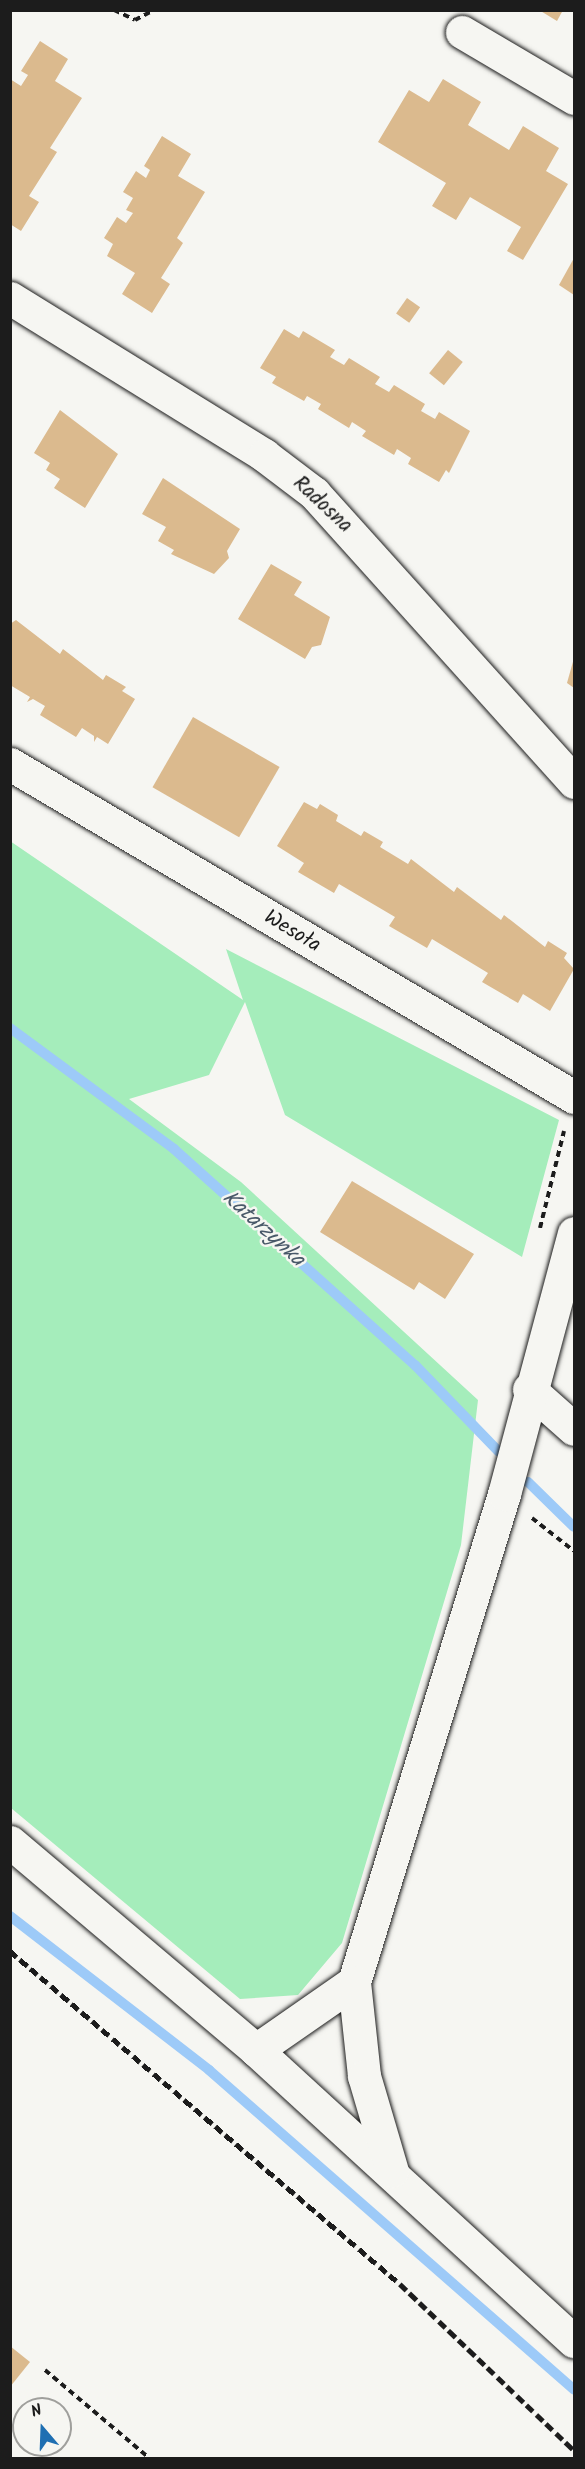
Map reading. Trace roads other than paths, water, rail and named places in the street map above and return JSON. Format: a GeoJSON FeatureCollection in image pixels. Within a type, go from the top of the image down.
{"type":"FeatureCollection","features":[{"type":"Feature","properties":{"kind":"street"},"geometry":{"type":"LineString","coordinates":[[462,32],[574,98]]}},
{"type":"Feature","properties":{"kind":"street","name":"Radosna"},"geometry":{"type":"LineString","coordinates":[[10,298],[264,455],[314,493],[574,782]]}},
{"type":"Feature","properties":{"kind":"street","name":"Wesoła"},"geometry":{"type":"LineString","coordinates":[[10,764],[571,1109]]}},
{"type":"Feature","properties":{"kind":"street"},"geometry":{"type":"LineString","coordinates":[[392,2171],[364,2076],[354,1982],[504,1494],[530,1389],[574,1233]]}},
{"type":"Feature","properties":{"kind":"street"},"geometry":{"type":"LineString","coordinates":[[530,1389],[574,1429]]}},
{"type":"Feature","properties":{"kind":"street"},"geometry":{"type":"LineString","coordinates":[[10,1842],[256,2050],[392,2171],[574,2341]]}},
{"type":"Feature","properties":{"kind":"street"},"geometry":{"type":"LineString","coordinates":[[256,2050],[354,1982]]}},
{"type":"Feature","properties":{"kind":"waterway","name":"Katarzynka"},"geometry":{"type":"LineString","coordinates":[[10,1028],[174,1149],[415,1365],[498,1451]]}},
{"type":"Feature","properties":{"kind":"waterway","name":"Katarzynka"},"geometry":{"type":"LineString","coordinates":[[528,1482],[574,1527]]}},
{"type":"Feature","properties":{"kind":"waterway"},"geometry":{"type":"LineString","coordinates":[[10,1916],[209,2070],[574,2389]]}},
{"type":"Feature","properties":{"kind":"railway"},"geometry":{"type":"LineString","coordinates":[[10,1951],[400,2284],[574,2450]]}}]}
